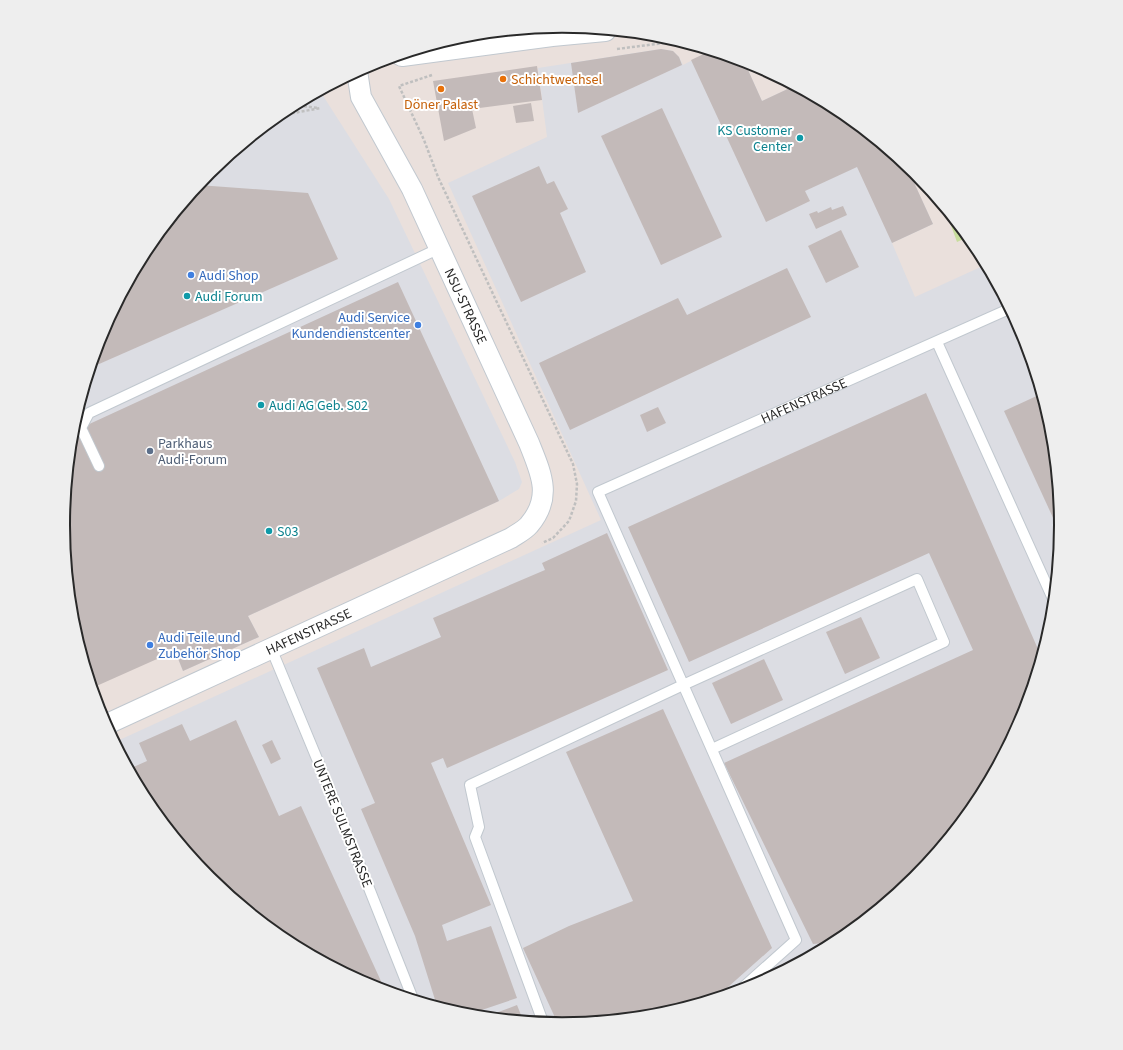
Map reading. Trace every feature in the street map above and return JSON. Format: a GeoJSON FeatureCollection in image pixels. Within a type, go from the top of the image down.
{"type":"FeatureCollection","features":[{"type":"Feature","properties":{"kind":"main road"},"geometry":{"type":"LineString","coordinates":[[429,51],[574,33]]}},
{"type":"Feature","properties":{"kind":"street","name":"NSU-STRASSE"},"geometry":{"type":"LineString","coordinates":[[358,77],[361,97],[412,189],[529,443],[542,476],[543,494],[539,511],[528,526],[511,538]]}},
{"type":"Feature","properties":{"kind":"street","name":"HAFENSTRASSE"},"geometry":{"type":"LineString","coordinates":[[111,722],[511,538]]}},
{"type":"Feature","properties":{"kind":"lane"},"geometry":{"type":"LineString","coordinates":[[99,466],[81,428],[89,413],[440,248]]}},
{"type":"Feature","properties":{"kind":"lane","name":"HAFENSTRASSE"},"geometry":{"type":"LineString","coordinates":[[683,685],[598,492],[1005,311]]}},
{"type":"Feature","properties":{"kind":"lane"},"geometry":{"type":"LineString","coordinates":[[937,342],[1049,590]]}},
{"type":"Feature","properties":{"kind":"lane"},"geometry":{"type":"LineString","coordinates":[[541,1016],[475,837],[479,826],[470,785],[683,685],[916,579],[944,642],[712,749]]}},
{"type":"Feature","properties":{"kind":"lane","name":"UNTERE SULMSTRASSE"},"geometry":{"type":"LineString","coordinates":[[271,648],[332,795],[411,993]]}},
{"type":"Feature","properties":{"kind":"lane"},"geometry":{"type":"LineString","coordinates":[[683,685],[796,940],[753,979]]}},
{"type":"Feature","properties":{"kind":"path"},"geometry":{"type":"LineString","coordinates":[[435,74],[399,86],[424,140],[438,177],[573,464],[577,484],[576,501],[569,521],[553,538],[538,545]]}},
{"type":"Feature","properties":{"kind":"path"},"geometry":{"type":"LineString","coordinates":[[293,113],[321,108],[304,106]]}},
{"type":"Feature","properties":{"kind":"path"},"geometry":{"type":"LineString","coordinates":[[577,484],[584,483]]}},
{"type":"Feature","properties":{"kind":"shaded area"},"geometry":{"type":"Polygon","coordinates":[[[661,49],[673,51],[679,57],[683,65],[704,54],[748,69],[762,101],[788,89],[835,116],[886,155],[914,182],[933,224],[892,243],[915,297],[980,267],[1003,307],[1016,337],[1037,398],[1049,461],[1054,525],[1049,589],[1044,621],[1037,652],[1016,713],[1003,743],[971,798],[952,825],[909,873],[886,895],[835,934],[807,951],[750,980],[720,991],[657,1008],[594,1016],[529,1016],[466,1008],[403,991],[373,980],[348,968],[167,819],[135,771],[119,740],[601,520],[448,183],[547,137],[538,68],[661,49]]]}},
{"type":"Feature","properties":{"kind":"shaded area"},"geometry":{"type":"Polygon","coordinates":[[[323,95],[389,199],[515,462],[522,482],[519,489],[499,501],[248,616],[259,637],[183,671],[175,651],[80,624],[74,589],[70,525],[74,461],[86,398],[107,337],[120,307],[135,279],[171,225],[214,177],[237,155],[288,116],[323,95]]]}},
{"type":"Feature","properties":{"kind":"green space"},"geometry":{"type":"Polygon","coordinates":[[[950,223],[962,240],[957,242],[950,223]]]}},
{"type":"Feature","properties":{"kind":"building"},"geometry":{"type":"Polygon","coordinates":[[[661,49],[673,51],[679,57],[682,65],[578,113],[571,63],[661,49]]]}},
{"type":"Feature","properties":{"kind":"building","name":"KS Customer Center"},"geometry":{"type":"Polygon","coordinates":[[[703,54],[748,69],[762,101],[788,89],[835,116],[886,155],[914,182],[933,224],[892,243],[857,167],[805,191],[810,201],[766,222],[691,60],[703,54]]]}},
{"type":"Feature","properties":{"kind":"building"},"geometry":{"type":"Polygon","coordinates":[[[537,66],[542,100],[472,109],[476,128],[444,141],[433,81],[537,66]]]}},
{"type":"Feature","properties":{"kind":"building"},"geometry":{"type":"Polygon","coordinates":[[[531,103],[534,121],[516,123],[513,106],[531,103]]]}},
{"type":"Feature","properties":{"kind":"building"},"geometry":{"type":"Polygon","coordinates":[[[662,108],[722,237],[661,265],[601,136],[662,108]]]}},
{"type":"Feature","properties":{"kind":"building"},"geometry":{"type":"Polygon","coordinates":[[[539,166],[547,184],[554,181],[568,209],[560,213],[586,272],[521,302],[472,196],[539,166]]]}},
{"type":"Feature","properties":{"kind":"building","name":"Audi Forum"},"geometry":{"type":"Polygon","coordinates":[[[206,186],[308,193],[338,259],[97,365],[120,307],[135,279],[171,225],[206,186]]]}},
{"type":"Feature","properties":{"kind":"building"},"geometry":{"type":"Polygon","coordinates":[[[843,206],[847,215],[816,229],[809,214],[817,211],[818,213],[831,207],[832,210],[843,206]]]}},
{"type":"Feature","properties":{"kind":"building"},"geometry":{"type":"Polygon","coordinates":[[[841,230],[859,267],[826,283],[808,246],[841,230]]]}},
{"type":"Feature","properties":{"kind":"building"},"geometry":{"type":"Polygon","coordinates":[[[787,268],[811,317],[570,430],[539,363],[678,298],[687,315],[787,268]]]}},
{"type":"Feature","properties":{"kind":"building"},"geometry":{"type":"Polygon","coordinates":[[[398,282],[499,501],[248,616],[259,637],[183,671],[175,651],[97,686],[86,652],[79,621],[71,557],[71,493],[79,429],[398,282]]]}},
{"type":"Feature","properties":{"kind":"building"},"geometry":{"type":"Polygon","coordinates":[[[926,393],[1038,649],[1016,713],[1003,743],[988,771],[952,825],[909,873],[886,895],[835,934],[820,943],[813,944],[724,763],[973,650],[929,553],[689,662],[628,527],[926,393]]]}},
{"type":"Feature","properties":{"kind":"building"},"geometry":{"type":"Polygon","coordinates":[[[1036,396],[1049,461],[1054,519],[1004,411],[1036,396]]]}},
{"type":"Feature","properties":{"kind":"building"},"geometry":{"type":"Polygon","coordinates":[[[658,407],[666,423],[647,432],[640,415],[658,407]]]}},
{"type":"Feature","properties":{"kind":"building"},"geometry":{"type":"Polygon","coordinates":[[[607,533],[668,670],[447,768],[443,758],[431,763],[491,905],[442,925],[447,941],[491,926],[517,998],[481,1010],[435,1000],[415,936],[361,809],[375,803],[317,668],[364,648],[371,667],[441,637],[433,618],[545,570],[542,563],[607,533]]]}},
{"type":"Feature","properties":{"kind":"building"},"geometry":{"type":"Polygon","coordinates":[[[861,617],[880,658],[845,674],[826,632],[861,617]]]}},
{"type":"Feature","properties":{"kind":"building"},"geometry":{"type":"Polygon","coordinates":[[[764,659],[783,700],[731,724],[712,683],[764,659]]]}},
{"type":"Feature","properties":{"kind":"building"},"geometry":{"type":"Polygon","coordinates":[[[663,709],[772,948],[726,989],[657,1008],[594,1016],[555,1017],[523,948],[569,926],[633,901],[566,752],[663,709]]]}},
{"type":"Feature","properties":{"kind":"building"},"geometry":{"type":"Polygon","coordinates":[[[236,720],[279,816],[301,806],[382,983],[315,951],[262,915],[237,895],[214,873],[171,825],[133,767],[147,761],[139,743],[182,724],[190,741],[236,720]]]}},
{"type":"Feature","properties":{"kind":"building"},"geometry":{"type":"Polygon","coordinates":[[[272,740],[281,759],[271,764],[262,745],[272,740]]]}},
{"type":"Feature","properties":{"kind":"building"},"geometry":{"type":"Polygon","coordinates":[[[517,1005],[521,1015],[497,1013],[517,1005]]]}},
{"type":"Feature","properties":{"kind":"place","name":"Schichtwechsel"},"geometry":{"type":"Point","coordinates":[503,79]}},
{"type":"Feature","properties":{"kind":"place","name":"Döner Palast"},"geometry":{"type":"Point","coordinates":[441,89]}},
{"type":"Feature","properties":{"kind":"place","name":"KS Customer Center"},"geometry":{"type":"Point","coordinates":[800,138]}},
{"type":"Feature","properties":{"kind":"place","name":"Audi Shop"},"geometry":{"type":"Point","coordinates":[191,275]}},
{"type":"Feature","properties":{"kind":"place","name":"Audi Forum"},"geometry":{"type":"Point","coordinates":[187,296]}},
{"type":"Feature","properties":{"kind":"place","name":"Audi Service Kundendienstcenter"},"geometry":{"type":"Point","coordinates":[418,325]}},
{"type":"Feature","properties":{"kind":"place","name":"Audi AG Geb. S02"},"geometry":{"type":"Point","coordinates":[261,405]}},
{"type":"Feature","properties":{"kind":"place","name":"Parkhaus Audi-Forum"},"geometry":{"type":"Point","coordinates":[150,451]}},
{"type":"Feature","properties":{"kind":"place","name":"S03"},"geometry":{"type":"Point","coordinates":[269,531]}},
{"type":"Feature","properties":{"kind":"place","name":"Audi Teile und Zubehör Shop"},"geometry":{"type":"Point","coordinates":[150,645]}}]}
